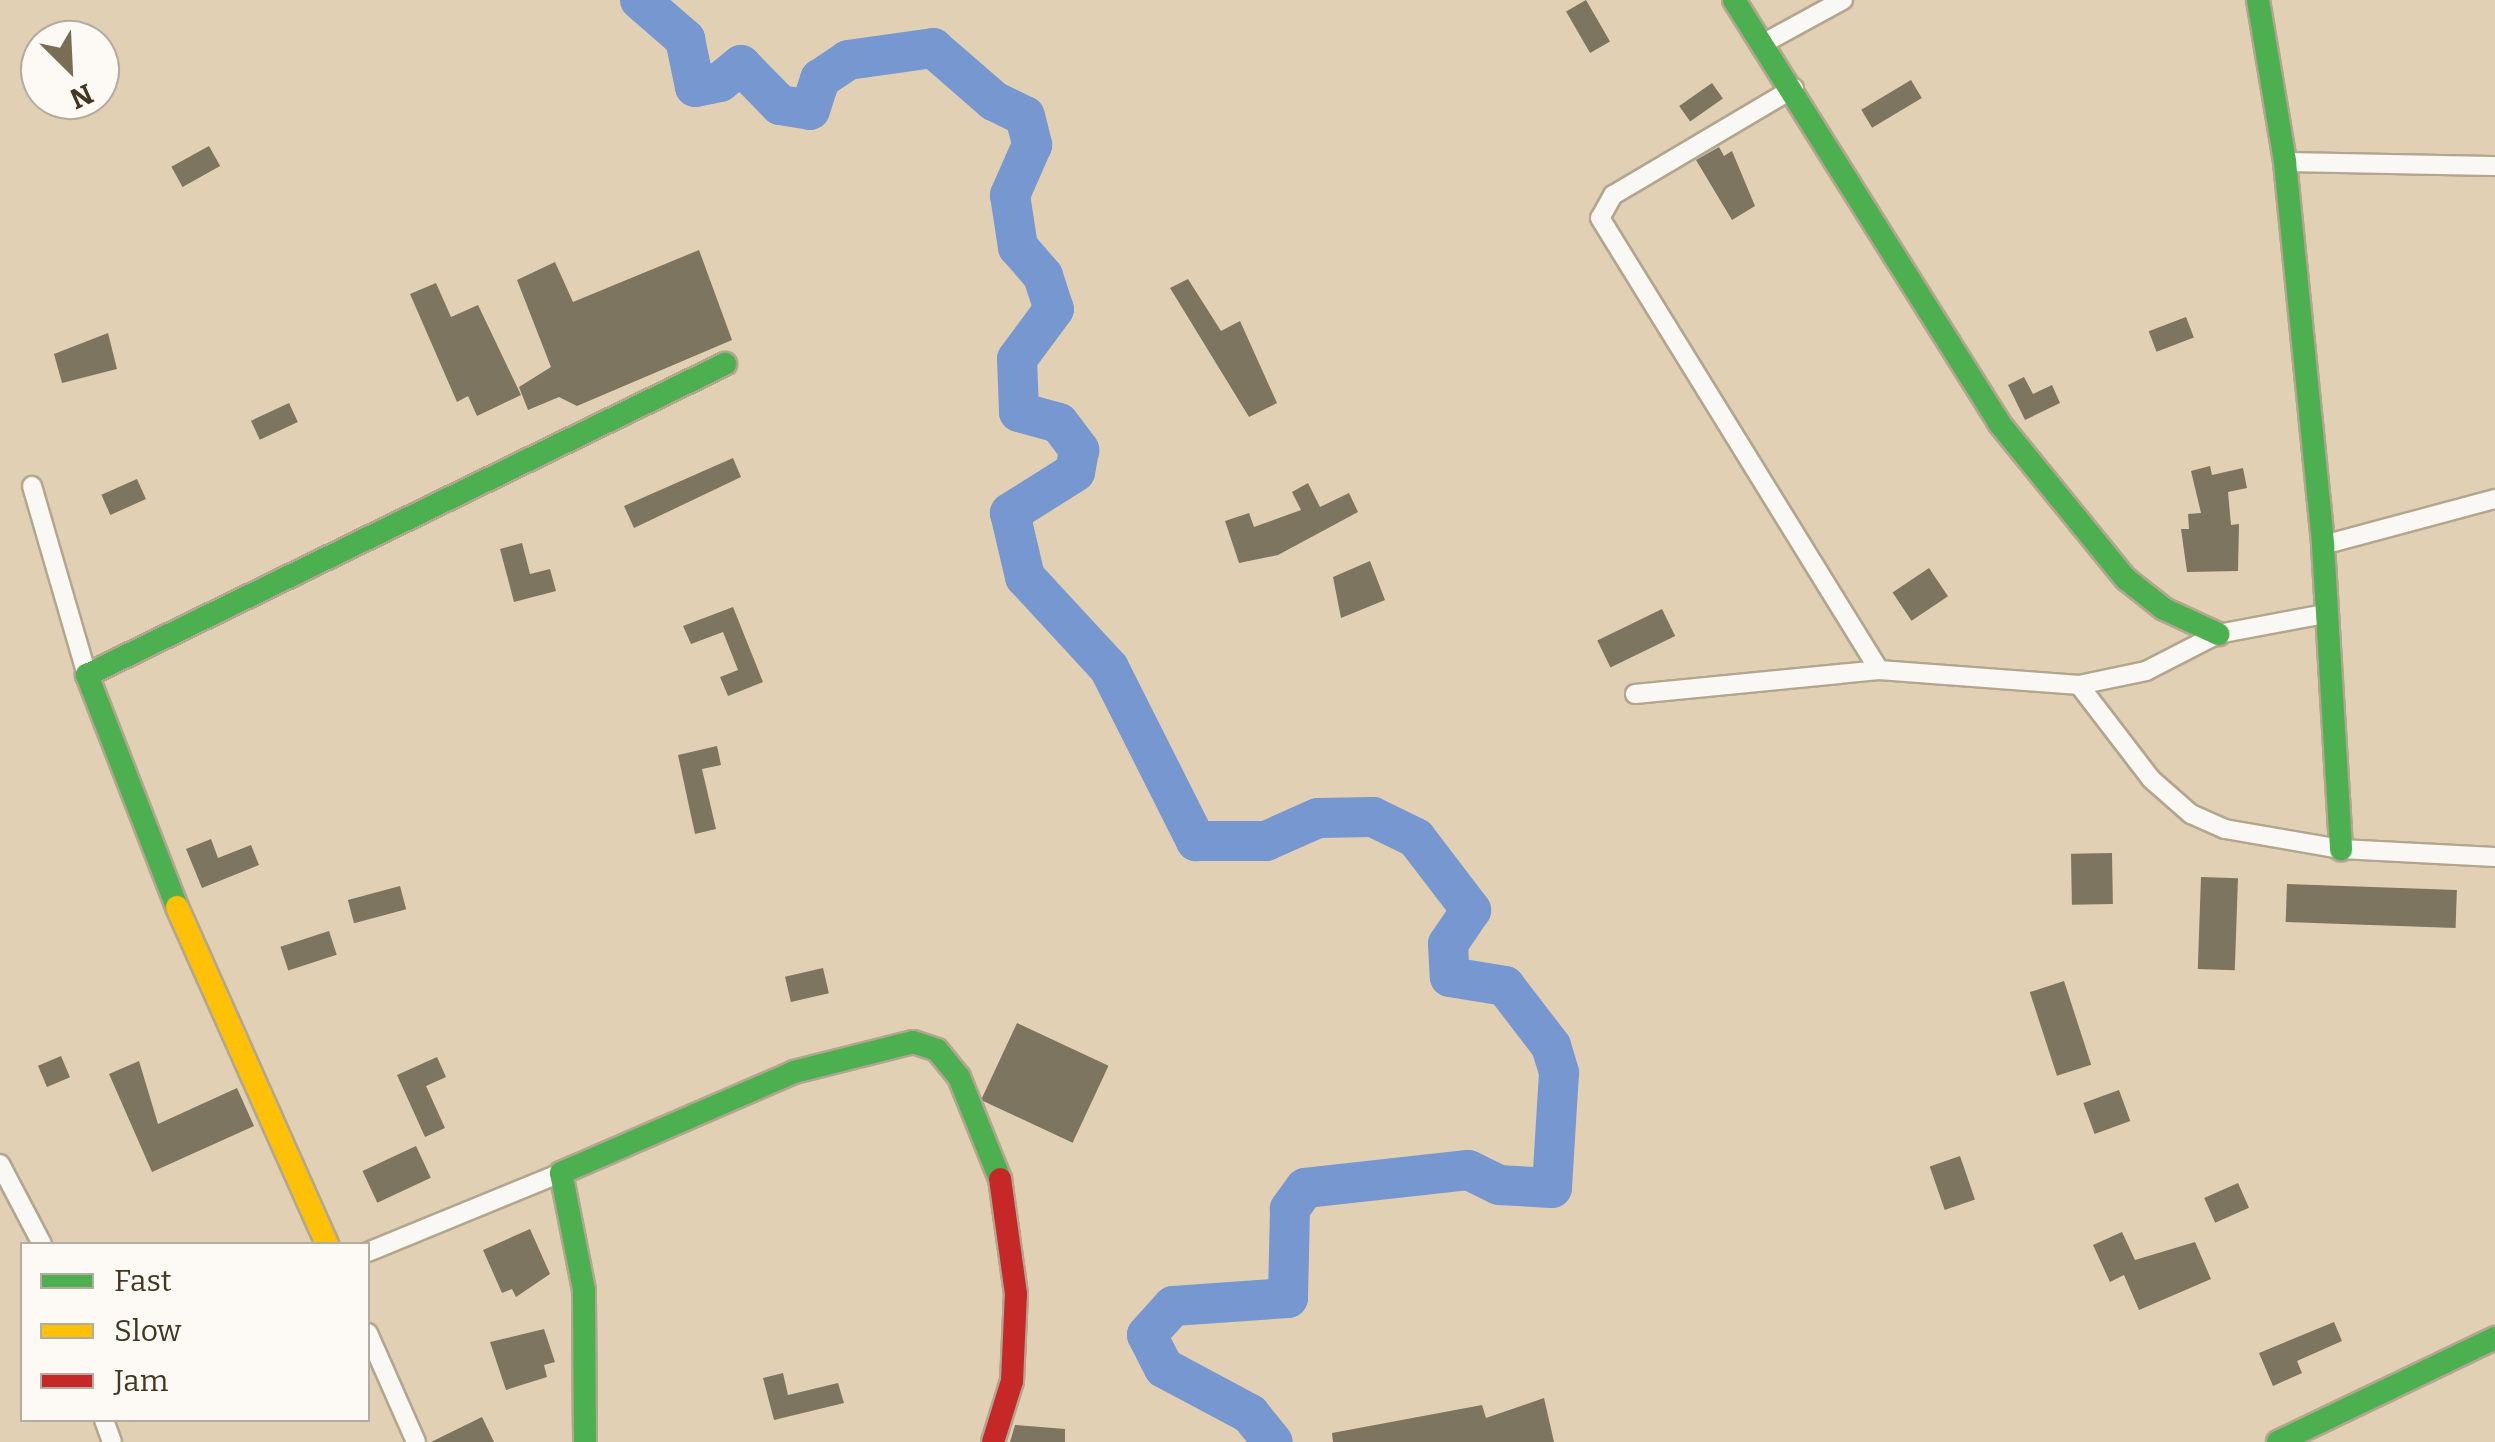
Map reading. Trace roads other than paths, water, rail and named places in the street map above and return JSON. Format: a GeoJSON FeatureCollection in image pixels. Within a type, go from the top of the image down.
{"type":"FeatureCollection","features":[{"type":"Feature","properties":{"kind":"street"},"geometry":{"type":"LineString","coordinates":[[1734,0],[1794,88],[1998,423],[2059,502],[2126,578],[2164,609],[2218,634]]}},
{"type":"Feature","properties":{"kind":"street"},"geometry":{"type":"LineString","coordinates":[[1764,43],[1843,0]]}},
{"type":"Feature","properties":{"kind":"street"},"geometry":{"type":"LineString","coordinates":[[2258,0],[2285,162],[2323,546],[2324,614],[2341,849]]}},
{"type":"Feature","properties":{"kind":"street"},"geometry":{"type":"LineString","coordinates":[[1794,88],[1613,195],[1600,218],[1880,670]]}},
{"type":"Feature","properties":{"kind":"street"},"geometry":{"type":"LineString","coordinates":[[2285,162],[2495,166]]}},
{"type":"Feature","properties":{"kind":"street"},"geometry":{"type":"LineString","coordinates":[[88,676],[726,364]]}},
{"type":"Feature","properties":{"kind":"street"},"geometry":{"type":"LineString","coordinates":[[32,486],[88,676],[160,870],[327,1242]]}},
{"type":"Feature","properties":{"kind":"street"},"geometry":{"type":"LineString","coordinates":[[2323,546],[2495,499]]}},
{"type":"Feature","properties":{"kind":"street"},"geometry":{"type":"LineString","coordinates":[[1635,694],[1880,670],[2079,684],[2146,671],[2218,634],[2324,614]]}},
{"type":"Feature","properties":{"kind":"street"},"geometry":{"type":"LineString","coordinates":[[2079,684],[2140,767],[2191,814],[2225,829],[2341,849],[2495,856]]}},
{"type":"Feature","properties":{"kind":"street"},"geometry":{"type":"LineString","coordinates":[[370,1251],[794,1072],[913,1042],[937,1050],[958,1076],[999,1175],[1009,1240],[1012,1381],[993,1442]]}},
{"type":"Feature","properties":{"kind":"street"},"geometry":{"type":"LineString","coordinates":[[0,1164],[41,1242]]}},
{"type":"Feature","properties":{"kind":"street"},"geometry":{"type":"LineString","coordinates":[[561,1173],[584,1290],[584,1442]]}},
{"type":"Feature","properties":{"kind":"street"},"geometry":{"type":"LineString","coordinates":[[370,1338],[416,1442]]}},
{"type":"Feature","properties":{"kind":"street"},"geometry":{"type":"LineString","coordinates":[[2278,1442],[2495,1338]]}},
{"type":"Feature","properties":{"kind":"waterway"},"geometry":{"type":"LineString","coordinates":[[640,0],[685,39],[695,87],[720,82],[741,65],[780,105],[810,110],[820,79],[848,60],[933,48],[994,101],[1025,116],[1032,145],[1010,195],[1018,247],[1043,276],[1054,309],[1017,359],[1019,412],[1059,423],[1079,450],[1075,472],[1010,513],[1025,577],[1109,668],[1196,841],[1266,841],[1318,818],[1373,817],[1416,838],[1471,910],[1448,944],[1450,977],[1505,986],[1551,1046],[1559,1073],[1552,1188],[1499,1185],[1468,1170],[1305,1188],[1290,1209],[1288,1298],[1173,1306],[1147,1335],[1164,1368],[1250,1414],[1273,1442]]}}]}
